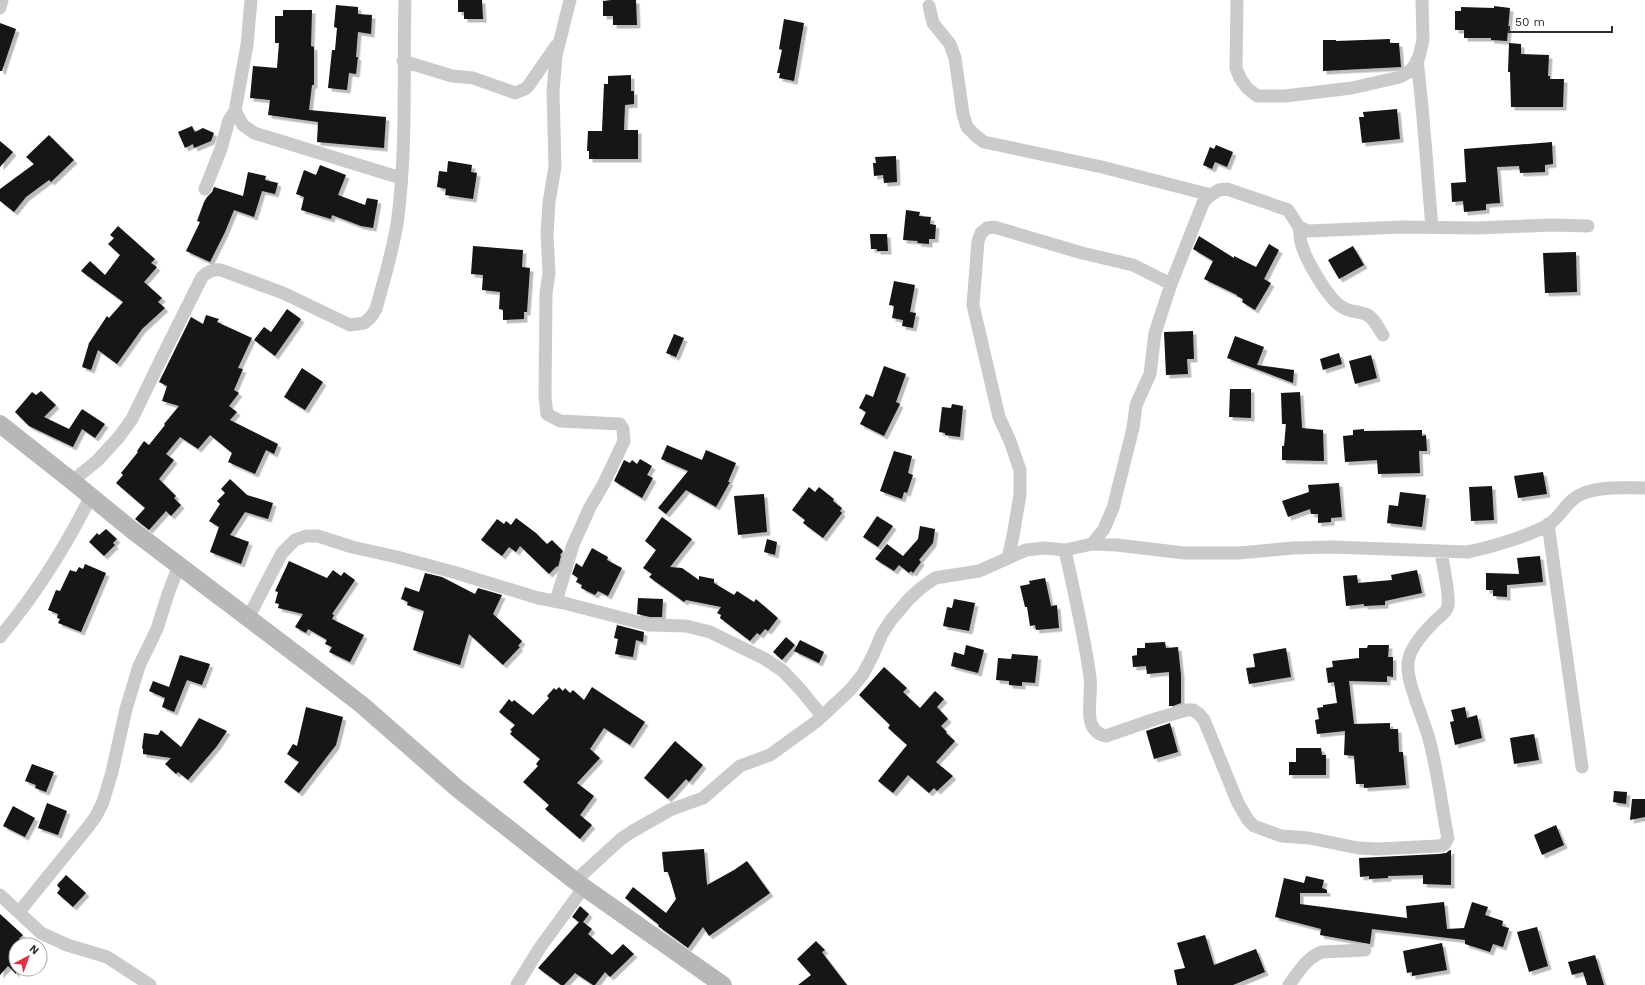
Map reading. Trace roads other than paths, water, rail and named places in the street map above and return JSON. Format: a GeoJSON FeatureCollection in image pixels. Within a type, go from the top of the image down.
{"type":"FeatureCollection","features":[{"type":"Feature","properties":{"kind":"main road"},"geometry":{"type":"LineString","coordinates":[[0,424],[132,530],[362,705],[458,789],[579,884],[723,985]]}},
{"type":"Feature","properties":{"kind":"street"},"geometry":{"type":"LineString","coordinates":[[0,8],[2,0]]}},
{"type":"Feature","properties":{"kind":"street"},"geometry":{"type":"LineString","coordinates":[[205,189],[221,149],[229,120],[235,111],[247,45],[251,0]]}},
{"type":"Feature","properties":{"kind":"street"},"geometry":{"type":"LineString","coordinates":[[72,481],[97,461],[120,437],[132,419],[202,277],[208,272],[214,269],[221,270],[283,293],[350,325],[364,323],[371,317],[376,309],[398,218],[404,119],[403,61],[405,0]]}},
{"type":"Feature","properties":{"kind":"street"},"geometry":{"type":"LineString","coordinates":[[556,601],[573,545],[590,507],[603,485],[624,441],[624,434],[620,424],[560,421],[547,414],[545,398],[545,314],[549,274],[547,234],[549,202],[555,167],[553,91],[556,56],[570,0]]}},
{"type":"Feature","properties":{"kind":"street"},"geometry":{"type":"LineString","coordinates":[[1237,0],[1236,68],[1240,78],[1247,88],[1257,96],[1286,96],[1352,88],[1400,77],[1410,71],[1417,60],[1423,40],[1422,0]]}},
{"type":"Feature","properties":{"kind":"street"},"geometry":{"type":"LineString","coordinates":[[930,6],[934,23],[950,44],[955,58],[963,114],[967,127],[984,142],[1102,167],[1211,195]]}},
{"type":"Feature","properties":{"kind":"street"},"geometry":{"type":"LineString","coordinates":[[403,61],[452,76],[473,78],[515,93],[525,89],[529,85],[560,41]]}},
{"type":"Feature","properties":{"kind":"street"},"geometry":{"type":"LineString","coordinates":[[1417,60],[1422,100],[1432,227]]}},
{"type":"Feature","properties":{"kind":"street"},"geometry":{"type":"LineString","coordinates":[[235,111],[243,125],[254,133],[401,178]]}},
{"type":"Feature","properties":{"kind":"street"},"geometry":{"type":"LineString","coordinates":[[1092,544],[1104,529],[1113,508],[1133,428],[1136,404],[1150,374],[1155,333],[1171,284],[1203,203],[1211,195],[1219,190],[1227,189],[1288,210],[1299,227],[1301,243],[1311,265],[1331,298],[1340,306],[1351,312],[1366,314],[1374,321],[1383,335]]}},
{"type":"Feature","properties":{"kind":"street"},"geometry":{"type":"LineString","coordinates":[[1299,227],[1308,231],[1402,227],[1477,228],[1552,225],[1588,226]]}},
{"type":"Feature","properties":{"kind":"street"},"geometry":{"type":"LineString","coordinates":[[1008,558],[1020,495],[1020,470],[1010,441],[999,417],[973,305],[978,241],[982,233],[987,228],[994,227],[1082,253],[1133,264],[1171,284]]}},
{"type":"Feature","properties":{"kind":"street"},"geometry":{"type":"LineString","coordinates":[[517,985],[579,884],[621,839],[670,810],[703,798],[740,766],[770,755],[822,716],[850,690],[863,674],[882,634],[891,620],[909,599],[921,588],[936,578],[979,570],[1026,550],[1044,548],[1065,550],[1092,544],[1117,545],[1184,553],[1239,553],[1332,546],[1466,552],[1482,549],[1548,524],[1572,499],[1586,493],[1609,488],[1645,488]]}},
{"type":"Feature","properties":{"kind":"street"},"geometry":{"type":"LineString","coordinates":[[0,637],[16,618],[71,536],[91,496]]}},
{"type":"Feature","properties":{"kind":"street"},"geometry":{"type":"LineString","coordinates":[[1548,524],[1582,767]]}},
{"type":"Feature","properties":{"kind":"street"},"geometry":{"type":"LineString","coordinates":[[248,618],[282,553],[294,540],[306,536],[318,536],[352,547],[397,557],[473,578],[538,598],[556,601],[649,625],[686,626],[710,632],[766,659],[783,671],[822,716]]}},
{"type":"Feature","properties":{"kind":"street"},"geometry":{"type":"LineString","coordinates":[[1065,550],[1080,618],[1090,677],[1090,721],[1094,730],[1099,734],[1106,736],[1155,719],[1187,710],[1193,710],[1204,720],[1238,803],[1250,824],[1281,836],[1309,838],[1358,848],[1377,849],[1438,846],[1444,845],[1448,838],[1429,739],[1410,678],[1408,664],[1410,655],[1419,640],[1434,622],[1445,612],[1448,606],[1441,552]]}},
{"type":"Feature","properties":{"kind":"street"},"geometry":{"type":"LineString","coordinates":[[19,912],[88,827],[96,816],[103,802],[112,772],[126,709],[139,666],[157,629],[179,565]]}},
{"type":"Feature","properties":{"kind":"street"},"geometry":{"type":"LineString","coordinates":[[0,895],[41,933],[68,945],[107,957],[150,985]]}},
{"type":"Feature","properties":{"kind":"street"},"geometry":{"type":"LineString","coordinates":[[1289,985],[1309,959],[1316,954],[1322,952],[1365,950]]}}]}
